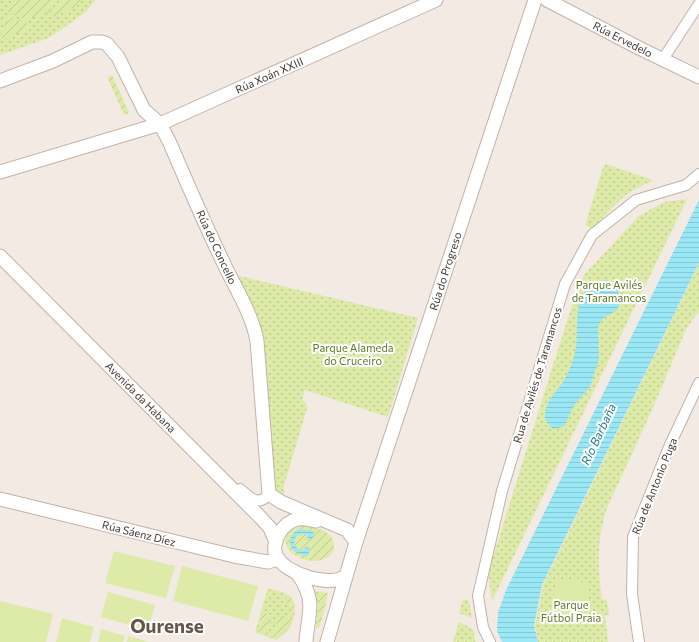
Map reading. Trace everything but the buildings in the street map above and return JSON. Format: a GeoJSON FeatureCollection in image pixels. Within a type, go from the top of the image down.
{"type":"FeatureCollection","features":[{"type":"Feature","properties":{"kind":"street","name":"Rúa Xoán XXIII"},"geometry":{"type":"LineString","coordinates":[[0,172],[160,124],[436,0]]}},
{"type":"Feature","properties":{"kind":"street","name":"Rúa do Progreso"},"geometry":{"type":"LineString","coordinates":[[356,542],[536,0]]}},
{"type":"Feature","properties":{"kind":"street","name":"Rúa Ervedelo"},"geometry":{"type":"LineString","coordinates":[[547,0],[699,77]]}},
{"type":"Feature","properties":{"kind":"street"},"geometry":{"type":"LineString","coordinates":[[663,60],[699,4]]}},
{"type":"Feature","properties":{"kind":"street","name":"Rúa do Concello"},"geometry":{"type":"LineString","coordinates":[[0,81],[53,61],[92,42],[102,42],[110,47],[118,56],[144,110],[160,124],[169,141],[225,265],[250,315],[255,329],[258,341],[270,494]]}},
{"type":"Feature","properties":{"kind":"street","name":"Rúa Xoán XXIII"},"geometry":{"type":"LineString","coordinates":[[100,143],[112,133],[140,121],[144,115],[144,110]]}},
{"type":"Feature","properties":{"kind":"street","name":"Rua de Avilés de Taramancos"},"geometry":{"type":"LineString","coordinates":[[490,642],[484,627],[478,596],[502,491],[565,284],[592,235],[636,200],[686,185],[699,174]]}},
{"type":"Feature","properties":{"kind":"street","name":"Avenida da Habana"},"geometry":{"type":"LineString","coordinates":[[0,256],[261,518],[270,528],[276,542]]}},
{"type":"Feature","properties":{"kind":"street","name":"Rúa de Antonio Puga"},"geometry":{"type":"LineString","coordinates":[[639,642],[632,594],[632,538],[669,447],[699,383]]}},
{"type":"Feature","properties":{"kind":"street"},"geometry":{"type":"LineString","coordinates":[[204,461],[219,471],[249,497],[260,501],[270,494],[281,502],[347,530],[356,542],[327,642]]}},
{"type":"Feature","properties":{"kind":"street","name":"Rúa Sáenz Díez"},"geometry":{"type":"LineString","coordinates":[[0,500],[234,556],[268,562],[277,559]]}},
{"type":"Feature","properties":{"kind":"street"},"geometry":{"type":"LineString","coordinates":[[339,526],[310,520],[297,519],[289,522],[284,526],[276,542],[275,553],[277,559],[298,574],[332,581],[342,579],[346,576]]}},
{"type":"Feature","properties":{"kind":"street"},"geometry":{"type":"LineString","coordinates":[[298,574],[308,592],[310,600],[306,642]]}},
{"type":"Feature","properties":{"kind":"green space"},"geometry":{"type":"Polygon","coordinates":[[[0,0],[95,0],[87,11],[46,39],[0,55],[0,0]]]}},
{"type":"Feature","properties":{"kind":"green space"},"geometry":{"type":"Polygon","coordinates":[[[12,0],[56,0],[48,14],[47,12],[29,19],[30,21],[8,12],[12,0]]]}},
{"type":"Feature","properties":{"kind":"green space"},"geometry":{"type":"Polygon","coordinates":[[[61,0],[81,0],[80,4],[54,17],[52,14],[61,0]]]}},
{"type":"Feature","properties":{"kind":"green space"},"geometry":{"type":"Polygon","coordinates":[[[8,15],[28,24],[30,28],[4,39],[1,36],[8,15]]]}},
{"type":"Feature","properties":{"kind":"green space"},"geometry":{"type":"Polygon","coordinates":[[[112,75],[129,113],[124,115],[107,77],[112,75]]]}},
{"type":"Feature","properties":{"kind":"green space"},"geometry":{"type":"Polygon","coordinates":[[[606,164],[653,180],[642,185],[620,200],[595,227],[590,228],[585,224],[603,167],[606,164]]]}},
{"type":"Feature","properties":{"kind":"green space","name":"Parque Avilés de Taramancos"},"geometry":{"type":"Polygon","coordinates":[[[687,199],[492,601],[488,573],[573,303],[584,275],[639,216],[664,202],[687,199]]]}},
{"type":"Feature","properties":{"kind":"green space","name":"Parque Fútbol Praia"},"geometry":{"type":"Polygon","coordinates":[[[699,264],[699,311],[687,327],[652,410],[607,508],[601,530],[599,576],[602,599],[607,600],[609,615],[605,615],[608,642],[538,642],[535,626],[543,585],[699,264]]]}},
{"type":"Feature","properties":{"kind":"green space","name":"Parque Alameda do Cruceiro"},"geometry":{"type":"Polygon","coordinates":[[[235,275],[418,318],[388,417],[305,390],[302,400],[306,403],[307,408],[283,489],[285,492],[284,495],[275,492],[265,378],[235,275]]]}},
{"type":"Feature","properties":{"kind":"green space"},"geometry":{"type":"Polygon","coordinates":[[[302,525],[319,529],[328,534],[333,542],[334,548],[330,556],[323,560],[314,561],[295,556],[289,550],[286,543],[287,534],[293,528],[302,525]]]}},
{"type":"Feature","properties":{"kind":"green space"},"geometry":{"type":"Polygon","coordinates":[[[114,551],[175,566],[166,598],[105,583],[114,551]]]}},
{"type":"Feature","properties":{"kind":"green space"},"geometry":{"type":"Polygon","coordinates":[[[182,566],[258,586],[248,621],[173,601],[182,566]]]}},
{"type":"Feature","properties":{"kind":"green space"},"geometry":{"type":"Polygon","coordinates":[[[556,579],[588,583],[585,625],[551,622],[556,579]]]}},
{"type":"Feature","properties":{"kind":"green space"},"geometry":{"type":"Polygon","coordinates":[[[268,588],[289,595],[295,606],[293,620],[289,629],[276,640],[255,632],[268,588]]]}},
{"type":"Feature","properties":{"kind":"green space"},"geometry":{"type":"Polygon","coordinates":[[[315,591],[328,593],[319,628],[316,628],[318,606],[315,591]]]}},
{"type":"Feature","properties":{"kind":"green space"},"geometry":{"type":"Polygon","coordinates":[[[108,592],[155,605],[148,630],[101,617],[108,592]]]}},
{"type":"Feature","properties":{"kind":"green space"},"geometry":{"type":"Polygon","coordinates":[[[286,595],[292,600],[295,609],[292,610],[288,608],[288,604],[285,601],[286,595]]]}},
{"type":"Feature","properties":{"kind":"green space"},"geometry":{"type":"Polygon","coordinates":[[[463,599],[469,601],[472,618],[459,613],[463,599]]]}},
{"type":"Feature","properties":{"kind":"green space"},"geometry":{"type":"Polygon","coordinates":[[[0,601],[53,614],[46,642],[0,642],[0,601]]]}},
{"type":"Feature","properties":{"kind":"green space"},"geometry":{"type":"Polygon","coordinates":[[[262,612],[272,615],[267,635],[257,631],[262,612]]]}},
{"type":"Feature","properties":{"kind":"green space"},"geometry":{"type":"Polygon","coordinates":[[[283,615],[293,619],[288,628],[277,639],[272,637],[278,618],[282,619],[283,615]]]}},
{"type":"Feature","properties":{"kind":"green space"},"geometry":{"type":"Polygon","coordinates":[[[62,618],[94,627],[90,642],[56,642],[62,618]]]}},
{"type":"Feature","properties":{"kind":"green space"},"geometry":{"type":"Polygon","coordinates":[[[459,622],[473,629],[476,642],[453,642],[459,622]]]}},
{"type":"Feature","properties":{"kind":"green space"},"geometry":{"type":"Polygon","coordinates":[[[101,629],[125,636],[123,642],[98,642],[101,629]]]}},
{"type":"Feature","properties":{"kind":"green space"},"geometry":{"type":"Polygon","coordinates":[[[128,636],[149,642],[127,642],[128,636]]]}},
{"type":"Feature","properties":{"kind":"water","name":"Río Barbaña"},"geometry":{"type":"Polygon","coordinates":[[[699,200],[699,263],[542,585],[534,626],[538,642],[502,642],[497,631],[498,613],[506,590],[699,200]]]}},
{"type":"Feature","properties":{"kind":"water"},"geometry":{"type":"Polygon","coordinates":[[[607,280],[616,286],[621,299],[617,310],[602,319],[598,327],[599,359],[590,387],[574,405],[565,425],[553,429],[545,420],[546,408],[560,387],[574,357],[581,300],[586,290],[591,285],[607,280]]]}},
{"type":"Feature","properties":{"kind":"water"},"geometry":{"type":"Polygon","coordinates":[[[299,529],[314,532],[312,540],[307,538],[308,535],[302,534],[295,537],[294,540],[295,546],[298,549],[304,551],[305,547],[310,548],[308,556],[294,551],[291,545],[291,538],[299,529]]]}},
{"type":"Feature","properties":{"kind":"district","name":"Ourense"},"geometry":{"type":"Point","coordinates":[167,625]}}]}
